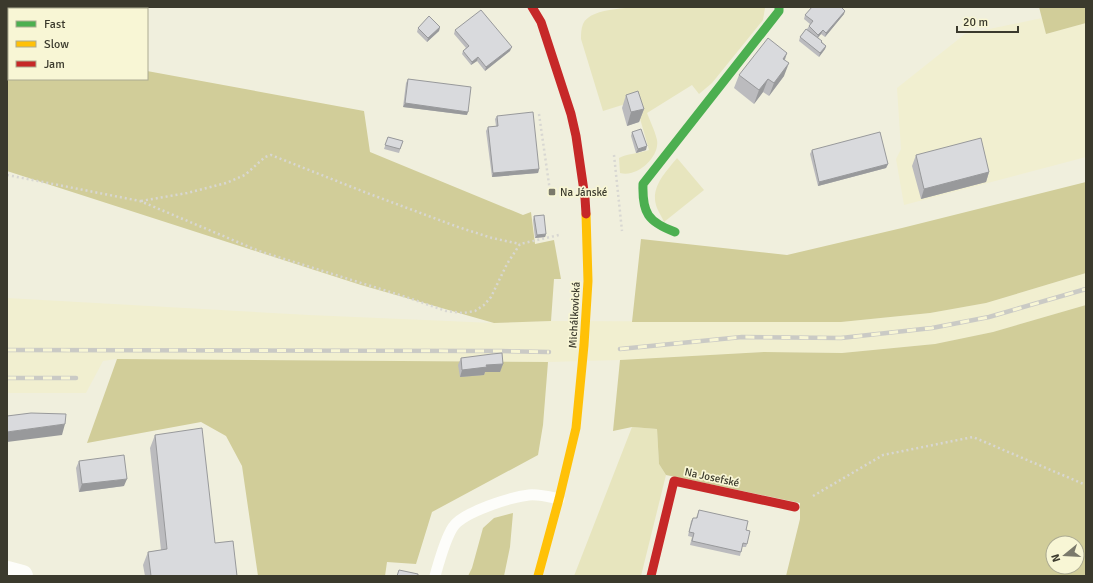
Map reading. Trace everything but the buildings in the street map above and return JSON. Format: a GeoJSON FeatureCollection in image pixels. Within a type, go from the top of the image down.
{"type":"FeatureCollection","features":[{"type":"Feature","properties":{"kind":"street","name":"Michálkovická"},"geometry":{"type":"LineString","coordinates":[[532,7],[541,22],[552,54],[571,114],[580,155],[585,198],[588,281],[584,345],[576,428],[538,576]]}},
{"type":"Feature","properties":{"kind":"street"},"geometry":{"type":"LineString","coordinates":[[675,232],[660,227],[648,218],[642,201],[643,184],[779,11],[779,7]]}},
{"type":"Feature","properties":{"kind":"street","name":"Na Josefské"},"geometry":{"type":"LineString","coordinates":[[651,576],[674,481],[795,507]]}},
{"type":"Feature","properties":{"kind":"street"},"geometry":{"type":"LineString","coordinates":[[7,572],[22,576]]}},
{"type":"Feature","properties":{"kind":"lane"},"geometry":{"type":"LineString","coordinates":[[435,576],[440,558],[454,526],[468,515],[500,502],[529,495],[559,499]]}},
{"type":"Feature","properties":{"kind":"path"},"geometry":{"type":"LineString","coordinates":[[539,114],[551,198]]}},
{"type":"Feature","properties":{"kind":"path"},"geometry":{"type":"LineString","coordinates":[[140,201],[187,194],[226,183],[245,175],[265,157],[271,155],[367,193],[492,238],[520,244],[558,235]]}},
{"type":"Feature","properties":{"kind":"path"},"geometry":{"type":"LineString","coordinates":[[614,155],[622,231]]}},
{"type":"Feature","properties":{"kind":"path"},"geometry":{"type":"LineString","coordinates":[[7,175],[140,201],[259,251],[406,297],[446,312],[463,313],[476,311],[484,305],[491,298],[506,264],[520,244]]}},
{"type":"Feature","properties":{"kind":"path"},"geometry":{"type":"LineString","coordinates":[[795,507],[883,455],[973,437],[1086,485]]}},
{"type":"Feature","properties":{"kind":"shaded area"},"geometry":{"type":"Polygon","coordinates":[[[7,7],[121,7],[8,8],[8,80],[148,80],[148,71],[364,111],[370,152],[523,215],[531,212],[535,244],[554,240],[561,279],[554,279],[551,321],[494,323],[361,285],[7,171],[7,7]]]}},
{"type":"Feature","properties":{"kind":"shaded area"},"geometry":{"type":"Polygon","coordinates":[[[1039,7],[1086,7],[1086,23],[1046,34],[1039,7]]]}},
{"type":"Feature","properties":{"kind":"shaded area"},"geometry":{"type":"Polygon","coordinates":[[[626,8],[765,8],[763,20],[712,83],[699,94],[692,85],[647,113],[657,140],[655,153],[646,165],[640,169],[627,174],[620,173],[619,158],[625,155],[649,150],[635,101],[603,111],[581,39],[582,28],[583,24],[588,18],[604,11],[626,8]]]}},
{"type":"Feature","properties":{"kind":"shaded area"},"geometry":{"type":"Polygon","coordinates":[[[1042,18],[1046,34],[1086,23],[1086,157],[904,205],[896,159],[901,149],[897,88],[965,34],[1042,18]]]}},
{"type":"Feature","properties":{"kind":"shaded area"},"geometry":{"type":"Polygon","coordinates":[[[677,158],[704,190],[664,222],[657,208],[655,194],[660,181],[677,158]]]}},
{"type":"Feature","properties":{"kind":"shaded area"},"geometry":{"type":"Polygon","coordinates":[[[1086,182],[1086,273],[986,303],[930,313],[841,322],[632,322],[641,239],[787,255],[1086,182]]]}},
{"type":"Feature","properties":{"kind":"shaded area"},"geometry":{"type":"Polygon","coordinates":[[[1086,273],[1086,305],[993,332],[935,344],[842,353],[764,352],[620,360],[548,362],[117,359],[103,361],[86,393],[7,393],[7,298],[309,315],[494,323],[551,321],[841,322],[930,313],[986,303],[1086,273]]]}},
{"type":"Feature","properties":{"kind":"shaded area"},"geometry":{"type":"Polygon","coordinates":[[[1086,305],[1086,576],[786,576],[800,519],[800,503],[666,475],[659,464],[657,429],[632,427],[613,431],[620,360],[764,352],[842,353],[935,344],[993,332],[1086,305]]]}},
{"type":"Feature","properties":{"kind":"shaded area"},"geometry":{"type":"Polygon","coordinates":[[[117,359],[548,362],[543,425],[538,455],[432,512],[416,564],[387,562],[385,576],[258,576],[242,466],[226,436],[201,422],[87,443],[117,359]]]}},
{"type":"Feature","properties":{"kind":"shaded area"},"geometry":{"type":"Polygon","coordinates":[[[632,427],[657,429],[659,464],[666,475],[641,576],[574,576],[632,427]]]}},
{"type":"Feature","properties":{"kind":"shaded area"},"geometry":{"type":"Polygon","coordinates":[[[513,513],[510,547],[504,576],[468,576],[472,568],[483,528],[494,518],[513,513]]]}},
{"type":"Feature","properties":{"kind":"railway"},"geometry":{"type":"LineString","coordinates":[[620,349],[742,337],[841,338],[932,328],[989,317],[1086,289]]}},
{"type":"Feature","properties":{"kind":"railway"},"geometry":{"type":"LineString","coordinates":[[7,350],[549,352]]}},
{"type":"Feature","properties":{"kind":"railway"},"geometry":{"type":"LineString","coordinates":[[7,378],[76,378]]}},
{"type":"Feature","properties":{"kind":"traffic: fast"},"geometry":{"type":"LineString","coordinates":[[675,232],[658,224],[648,215],[644,202],[643,184],[779,11],[779,7]]}},
{"type":"Feature","properties":{"kind":"traffic: slow"},"geometry":{"type":"LineString","coordinates":[[538,576],[576,428],[584,345],[588,281],[586,214]]}},
{"type":"Feature","properties":{"kind":"traffic: jam"},"geometry":{"type":"LineString","coordinates":[[532,7],[541,22],[571,114],[576,136],[586,214]]}},
{"type":"Feature","properties":{"kind":"traffic: jam"},"geometry":{"type":"LineString","coordinates":[[651,576],[674,481],[795,507]]}},
{"type":"Feature","properties":{"kind":"place","name":"Na Jánské"},"geometry":{"type":"Point","coordinates":[552,192]}}]}
